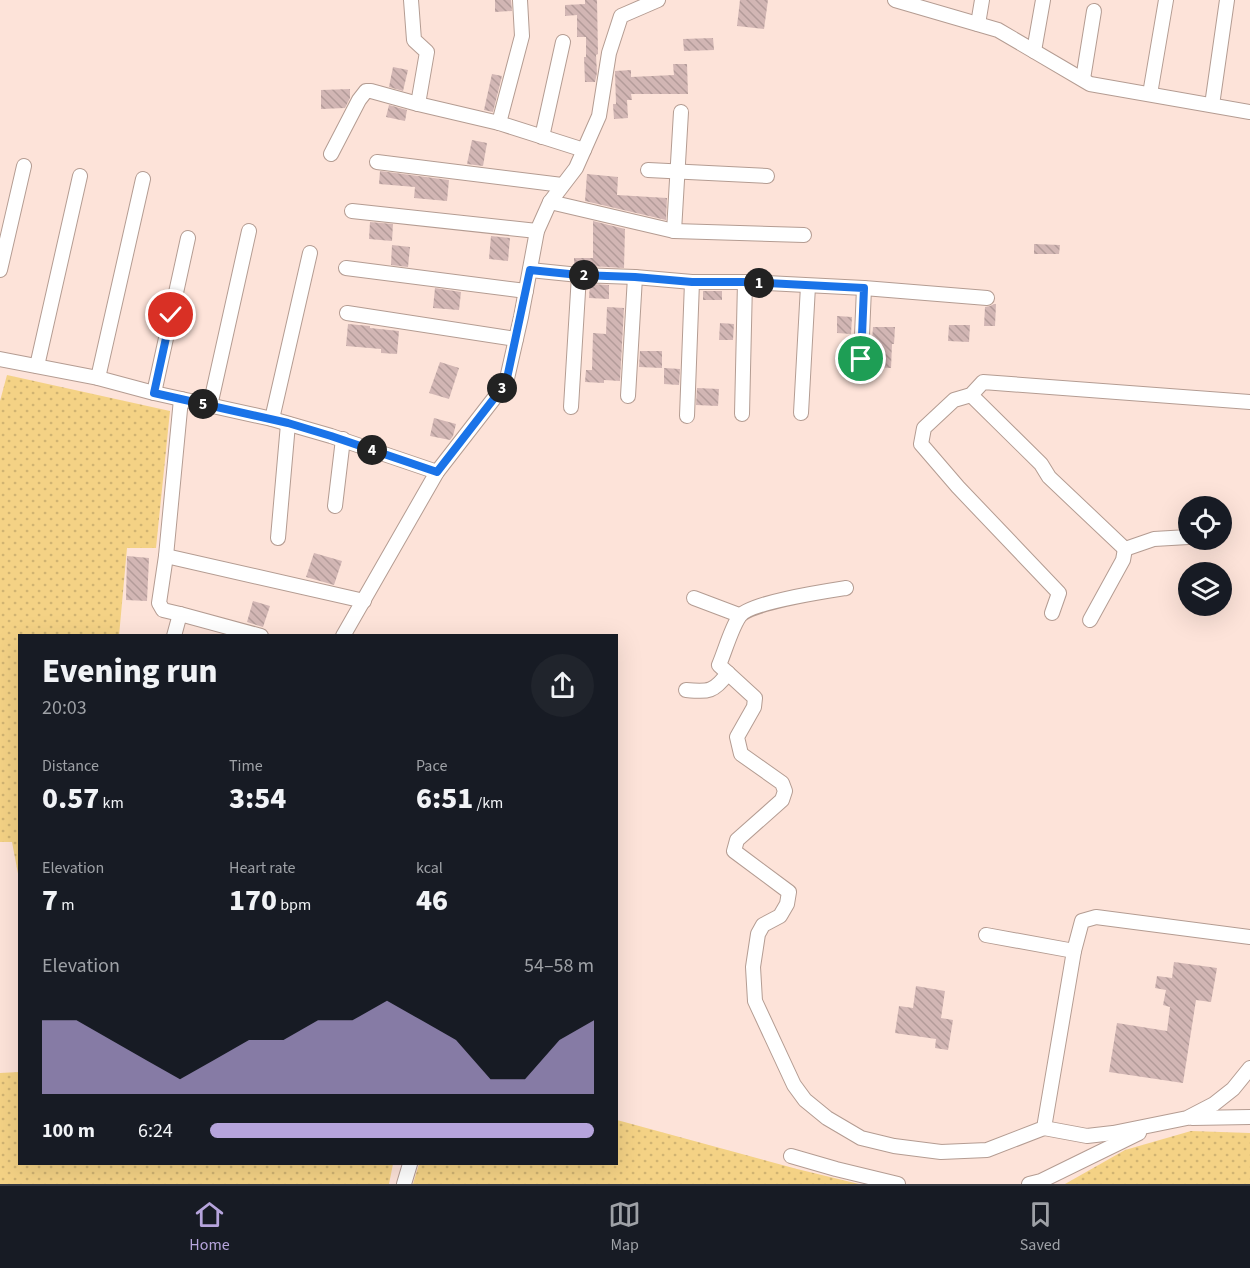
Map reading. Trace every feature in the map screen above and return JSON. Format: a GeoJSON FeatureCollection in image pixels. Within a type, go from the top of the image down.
{"type":"FeatureCollection","features":[{"type":"Feature","properties":{"kind":"street"},"geometry":{"type":"LineString","coordinates":[[411,0],[414,40],[427,52],[418,104]]}},
{"type":"Feature","properties":{"kind":"street"},"geometry":{"type":"LineString","coordinates":[[499,123],[522,36],[520,0]]}},
{"type":"Feature","properties":{"kind":"street"},"geometry":{"type":"LineString","coordinates":[[344,634],[437,472],[506,383],[537,231],[550,202],[576,168],[599,116],[609,53],[621,16],[658,0]]}},
{"type":"Feature","properties":{"kind":"street"},"geometry":{"type":"LineString","coordinates":[[895,0],[924,4],[998,30],[1090,84],[1250,112]]}},
{"type":"Feature","properties":{"kind":"street"},"geometry":{"type":"LineString","coordinates":[[978,24],[982,0]]}},
{"type":"Feature","properties":{"kind":"street"},"geometry":{"type":"LineString","coordinates":[[1034,51],[1043,0]]}},
{"type":"Feature","properties":{"kind":"street"},"geometry":{"type":"LineString","coordinates":[[1150,94],[1166,0]]}},
{"type":"Feature","properties":{"kind":"street"},"geometry":{"type":"LineString","coordinates":[[1212,105],[1227,0]]}},
{"type":"Feature","properties":{"kind":"street"},"geometry":{"type":"LineString","coordinates":[[1083,80],[1094,11]]}},
{"type":"Feature","properties":{"kind":"street"},"geometry":{"type":"LineString","coordinates":[[542,137],[563,42]]}},
{"type":"Feature","properties":{"kind":"street"},"geometry":{"type":"LineString","coordinates":[[331,154],[358,100],[366,91],[499,123],[584,150]]}},
{"type":"Feature","properties":{"kind":"street"},"geometry":{"type":"LineString","coordinates":[[674,231],[681,112]]}},
{"type":"Feature","properties":{"kind":"street"},"geometry":{"type":"LineString","coordinates":[[377,162],[562,185]]}},
{"type":"Feature","properties":{"kind":"street"},"geometry":{"type":"LineString","coordinates":[[0,270],[24,166]]}},
{"type":"Feature","properties":{"kind":"street"},"geometry":{"type":"LineString","coordinates":[[648,170],[767,176]]}},
{"type":"Feature","properties":{"kind":"street"},"geometry":{"type":"LineString","coordinates":[[37,366],[80,177]]}},
{"type":"Feature","properties":{"kind":"street"},"geometry":{"type":"LineString","coordinates":[[98,378],[143,179]]}},
{"type":"Feature","properties":{"kind":"street"},"geometry":{"type":"LineString","coordinates":[[550,202],[674,231],[804,235]]}},
{"type":"Feature","properties":{"kind":"street"},"geometry":{"type":"LineString","coordinates":[[351,211],[537,231]]}},
{"type":"Feature","properties":{"kind":"street"},"geometry":{"type":"LineString","coordinates":[[210,406],[249,231]]}},
{"type":"Feature","properties":{"kind":"street"},"geometry":{"type":"LineString","coordinates":[[154,393],[188,237]]}},
{"type":"Feature","properties":{"kind":"street"},"geometry":{"type":"LineString","coordinates":[[272,419],[310,253]]}},
{"type":"Feature","properties":{"kind":"street"},"geometry":{"type":"LineString","coordinates":[[346,268],[526,291]]}},
{"type":"Feature","properties":{"kind":"street"},"geometry":{"type":"LineString","coordinates":[[530,270],[692,282],[745,282],[864,288],[987,298]]}},
{"type":"Feature","properties":{"kind":"street"},"geometry":{"type":"LineString","coordinates":[[571,407],[579,275]]}},
{"type":"Feature","properties":{"kind":"street"},"geometry":{"type":"LineString","coordinates":[[628,396],[635,277]]}},
{"type":"Feature","properties":{"kind":"street"},"geometry":{"type":"LineString","coordinates":[[687,416],[692,282]]}},
{"type":"Feature","properties":{"kind":"street"},"geometry":{"type":"LineString","coordinates":[[742,414],[745,282]]}},
{"type":"Feature","properties":{"kind":"street"},"geometry":{"type":"LineString","coordinates":[[801,413],[808,285]]}},
{"type":"Feature","properties":{"kind":"street"},"geometry":{"type":"LineString","coordinates":[[861,359],[864,288]]}},
{"type":"Feature","properties":{"kind":"street"},"geometry":{"type":"LineString","coordinates":[[347,313],[516,339]]}},
{"type":"Feature","properties":{"kind":"street"},"geometry":{"type":"LineString","coordinates":[[0,359],[98,378],[288,423],[437,472]]}},
{"type":"Feature","properties":{"kind":"street"},"geometry":{"type":"LineString","coordinates":[[1052,613],[1059,593],[958,487],[921,444],[924,428],[954,400],[971,394],[982,382],[1250,402]]}},
{"type":"Feature","properties":{"kind":"street"},"geometry":{"type":"LineString","coordinates":[[971,394],[1041,464],[1049,477],[1125,549]]}},
{"type":"Feature","properties":{"kind":"street"},"geometry":{"type":"LineString","coordinates":[[181,399],[166,556],[159,603],[163,610],[254,634]]}},
{"type":"Feature","properties":{"kind":"street"},"geometry":{"type":"LineString","coordinates":[[278,538],[288,423]]}},
{"type":"Feature","properties":{"kind":"street"},"geometry":{"type":"LineString","coordinates":[[335,506],[343,440]]}},
{"type":"Feature","properties":{"kind":"street"},"geometry":{"type":"LineString","coordinates":[[1125,549],[1154,539],[1178,538]]}},
{"type":"Feature","properties":{"kind":"street"},"geometry":{"type":"LineString","coordinates":[[1090,620],[1123,560],[1125,549]]}},
{"type":"Feature","properties":{"kind":"street"},"geometry":{"type":"LineString","coordinates":[[166,556],[363,601]]}},
{"type":"Feature","properties":{"kind":"street"},"geometry":{"type":"LineString","coordinates":[[846,588],[788,599],[748,610],[740,615],[719,665],[755,698],[754,707],[737,737],[741,754],[782,783],[785,791],[782,800],[737,840],[734,850],[789,892],[787,904],[780,916],[763,925],[759,934],[753,967],[755,1001],[794,1085],[805,1100],[827,1118],[861,1138],[894,1146],[941,1152],[987,1150],[1044,1128],[1087,1136],[1187,1118],[1250,1117]]}},
{"type":"Feature","properties":{"kind":"street"},"geometry":{"type":"LineString","coordinates":[[694,598],[740,615]]}},
{"type":"Feature","properties":{"kind":"street"},"geometry":{"type":"LineString","coordinates":[[175,634],[180,614]]}},
{"type":"Feature","properties":{"kind":"street"},"geometry":{"type":"LineString","coordinates":[[686,690],[708,691],[719,684],[728,673]]}},
{"type":"Feature","properties":{"kind":"street"},"geometry":{"type":"LineString","coordinates":[[1044,1128],[1074,951],[1082,921],[1096,917],[1250,937]]}},
{"type":"Feature","properties":{"kind":"street"},"geometry":{"type":"LineString","coordinates":[[986,935],[1074,951]]}},
{"type":"Feature","properties":{"kind":"street"},"geometry":{"type":"LineString","coordinates":[[1187,1118],[1214,1104],[1233,1089],[1250,1068]]}},
{"type":"Feature","properties":{"kind":"street"},"geometry":{"type":"LineString","coordinates":[[1029,1184],[1154,1125]]}},
{"type":"Feature","properties":{"kind":"street"},"geometry":{"type":"LineString","coordinates":[[791,1156],[897,1184]]}},
{"type":"Feature","properties":{"kind":"street"},"geometry":{"type":"LineString","coordinates":[[404,1184],[410,1165]]}},
{"type":"Feature","properties":{"kind":"shaded area"},"geometry":{"type":"Polygon","coordinates":[[[7,375],[170,411],[156,548],[127,548],[119,634],[18,634],[18,874],[12,842],[0,842],[0,401],[7,375]]]}},
{"type":"Feature","properties":{"kind":"shaded area"},"geometry":{"type":"Polygon","coordinates":[[[18,1072],[18,1165],[393,1165],[389,1184],[0,1184],[0,1073],[18,1072]]]}},
{"type":"Feature","properties":{"kind":"shaded area"},"geometry":{"type":"Polygon","coordinates":[[[618,1120],[859,1184],[413,1184],[419,1165],[618,1165],[618,1120]]]}},
{"type":"Feature","properties":{"kind":"shaded area"},"geometry":{"type":"Polygon","coordinates":[[[1191,1131],[1250,1133],[1250,1184],[1065,1184],[1125,1150],[1191,1131]]]}},
{"type":"Feature","properties":{"kind":"building"},"geometry":{"type":"Polygon","coordinates":[[[495,0],[511,0],[512,11],[495,12],[495,0]]]}},
{"type":"Feature","properties":{"kind":"building"},"geometry":{"type":"Polygon","coordinates":[[[585,0],[597,0],[598,54],[596,55],[595,82],[585,82],[586,37],[577,37],[577,15],[565,16],[565,5],[585,4],[585,0]]]}},
{"type":"Feature","properties":{"kind":"building"},"geometry":{"type":"Polygon","coordinates":[[[740,0],[768,0],[764,29],[737,26],[740,0]]]}},
{"type":"Feature","properties":{"kind":"building"},"geometry":{"type":"Polygon","coordinates":[[[713,38],[714,50],[684,51],[683,39],[713,38]]]}},
{"type":"Feature","properties":{"kind":"building"},"geometry":{"type":"Polygon","coordinates":[[[673,64],[687,64],[688,94],[631,94],[632,100],[627,100],[628,118],[614,119],[615,71],[631,70],[631,77],[674,75],[673,64]]]}},
{"type":"Feature","properties":{"kind":"building"},"geometry":{"type":"Polygon","coordinates":[[[393,67],[408,70],[403,91],[389,87],[393,67]]]}},
{"type":"Feature","properties":{"kind":"building"},"geometry":{"type":"Polygon","coordinates":[[[492,74],[502,76],[493,112],[484,110],[492,74]]]}},
{"type":"Feature","properties":{"kind":"building"},"geometry":{"type":"Polygon","coordinates":[[[350,89],[350,98],[345,108],[321,109],[321,90],[350,89]]]}},
{"type":"Feature","properties":{"kind":"building"},"geometry":{"type":"Polygon","coordinates":[[[389,105],[407,110],[405,121],[386,117],[389,105]]]}},
{"type":"Feature","properties":{"kind":"building"},"geometry":{"type":"Polygon","coordinates":[[[472,140],[487,143],[483,166],[467,164],[472,140]]]}},
{"type":"Feature","properties":{"kind":"building"},"geometry":{"type":"Polygon","coordinates":[[[380,171],[449,180],[447,201],[414,198],[415,187],[379,184],[380,171]]]}},
{"type":"Feature","properties":{"kind":"building"},"geometry":{"type":"Polygon","coordinates":[[[587,174],[618,177],[617,195],[667,198],[666,220],[585,201],[587,174]]]}},
{"type":"Feature","properties":{"kind":"building"},"geometry":{"type":"Polygon","coordinates":[[[593,221],[625,229],[624,268],[574,265],[574,258],[593,258],[593,221]]]}},
{"type":"Feature","properties":{"kind":"building"},"geometry":{"type":"Polygon","coordinates":[[[370,222],[393,224],[392,241],[369,239],[370,222]]]}},
{"type":"Feature","properties":{"kind":"building"},"geometry":{"type":"Polygon","coordinates":[[[491,236],[510,238],[508,261],[489,259],[491,236]]]}},
{"type":"Feature","properties":{"kind":"building"},"geometry":{"type":"Polygon","coordinates":[[[1034,244],[1060,245],[1059,254],[1034,254],[1034,244]]]}},
{"type":"Feature","properties":{"kind":"building"},"geometry":{"type":"Polygon","coordinates":[[[392,245],[410,247],[408,267],[391,265],[392,245]]]}},
{"type":"Feature","properties":{"kind":"building"},"geometry":{"type":"Polygon","coordinates":[[[590,284],[609,285],[609,299],[589,298],[590,284]]]}},
{"type":"Feature","properties":{"kind":"building"},"geometry":{"type":"Polygon","coordinates":[[[435,288],[461,292],[459,310],[433,308],[435,288]]]}},
{"type":"Feature","properties":{"kind":"building"},"geometry":{"type":"Polygon","coordinates":[[[703,291],[722,291],[722,300],[703,300],[703,291]]]}},
{"type":"Feature","properties":{"kind":"building"},"geometry":{"type":"Polygon","coordinates":[[[996,304],[995,326],[984,326],[985,307],[996,304]]]}},
{"type":"Feature","properties":{"kind":"building"},"geometry":{"type":"Polygon","coordinates":[[[607,307],[624,308],[620,381],[585,382],[586,370],[592,370],[593,333],[606,334],[607,307]]]}},
{"type":"Feature","properties":{"kind":"building"},"geometry":{"type":"Polygon","coordinates":[[[837,316],[852,317],[851,334],[837,333],[837,316]]]}},
{"type":"Feature","properties":{"kind":"building"},"geometry":{"type":"Polygon","coordinates":[[[720,323],[734,324],[733,340],[719,340],[720,323]]]}},
{"type":"Feature","properties":{"kind":"building"},"geometry":{"type":"Polygon","coordinates":[[[348,324],[399,331],[397,354],[381,353],[381,349],[346,346],[348,324]]]}},
{"type":"Feature","properties":{"kind":"building"},"geometry":{"type":"Polygon","coordinates":[[[949,325],[970,325],[969,342],[948,341],[949,325]]]}},
{"type":"Feature","properties":{"kind":"building"},"geometry":{"type":"Polygon","coordinates":[[[873,327],[895,327],[891,368],[870,367],[873,327]]]}},
{"type":"Feature","properties":{"kind":"building"},"geometry":{"type":"Polygon","coordinates":[[[640,351],[662,351],[662,368],[639,367],[640,351]]]}},
{"type":"Feature","properties":{"kind":"building"},"geometry":{"type":"Polygon","coordinates":[[[440,362],[459,368],[449,399],[429,393],[440,362]]]}},
{"type":"Feature","properties":{"kind":"building"},"geometry":{"type":"Polygon","coordinates":[[[664,368],[680,369],[679,385],[664,384],[664,368]]]}},
{"type":"Feature","properties":{"kind":"building"},"geometry":{"type":"Polygon","coordinates":[[[697,388],[719,389],[718,406],[696,405],[697,388]]]}},
{"type":"Feature","properties":{"kind":"building"},"geometry":{"type":"Polygon","coordinates":[[[434,418],[456,424],[450,440],[430,436],[434,418]]]}},
{"type":"Feature","properties":{"kind":"building"},"geometry":{"type":"Polygon","coordinates":[[[314,553],[342,561],[334,585],[306,577],[314,553]]]}},
{"type":"Feature","properties":{"kind":"building"},"geometry":{"type":"Polygon","coordinates":[[[127,556],[149,558],[147,601],[126,600],[127,556]]]}},
{"type":"Feature","properties":{"kind":"building"},"geometry":{"type":"Polygon","coordinates":[[[253,601],[270,606],[263,627],[247,622],[253,601]]]}},
{"type":"Feature","properties":{"kind":"building"},"geometry":{"type":"Polygon","coordinates":[[[1174,962],[1217,968],[1211,1002],[1196,1000],[1183,1083],[1109,1072],[1117,1023],[1167,1031],[1170,1007],[1163,1005],[1166,990],[1155,988],[1157,976],[1172,978],[1174,962]]]}},
{"type":"Feature","properties":{"kind":"building"},"geometry":{"type":"Polygon","coordinates":[[[916,986],[945,991],[941,1018],[953,1020],[948,1050],[935,1048],[936,1039],[895,1033],[899,1006],[913,1008],[916,986]]]}},
{"type":"Feature","properties":{"kind":"route"},"geometry":{"type":"LineString","coordinates":[[171,315],[154,393],[288,423],[437,472],[506,383],[530,270],[692,282],[745,282],[864,288],[861,359]]}}]}
